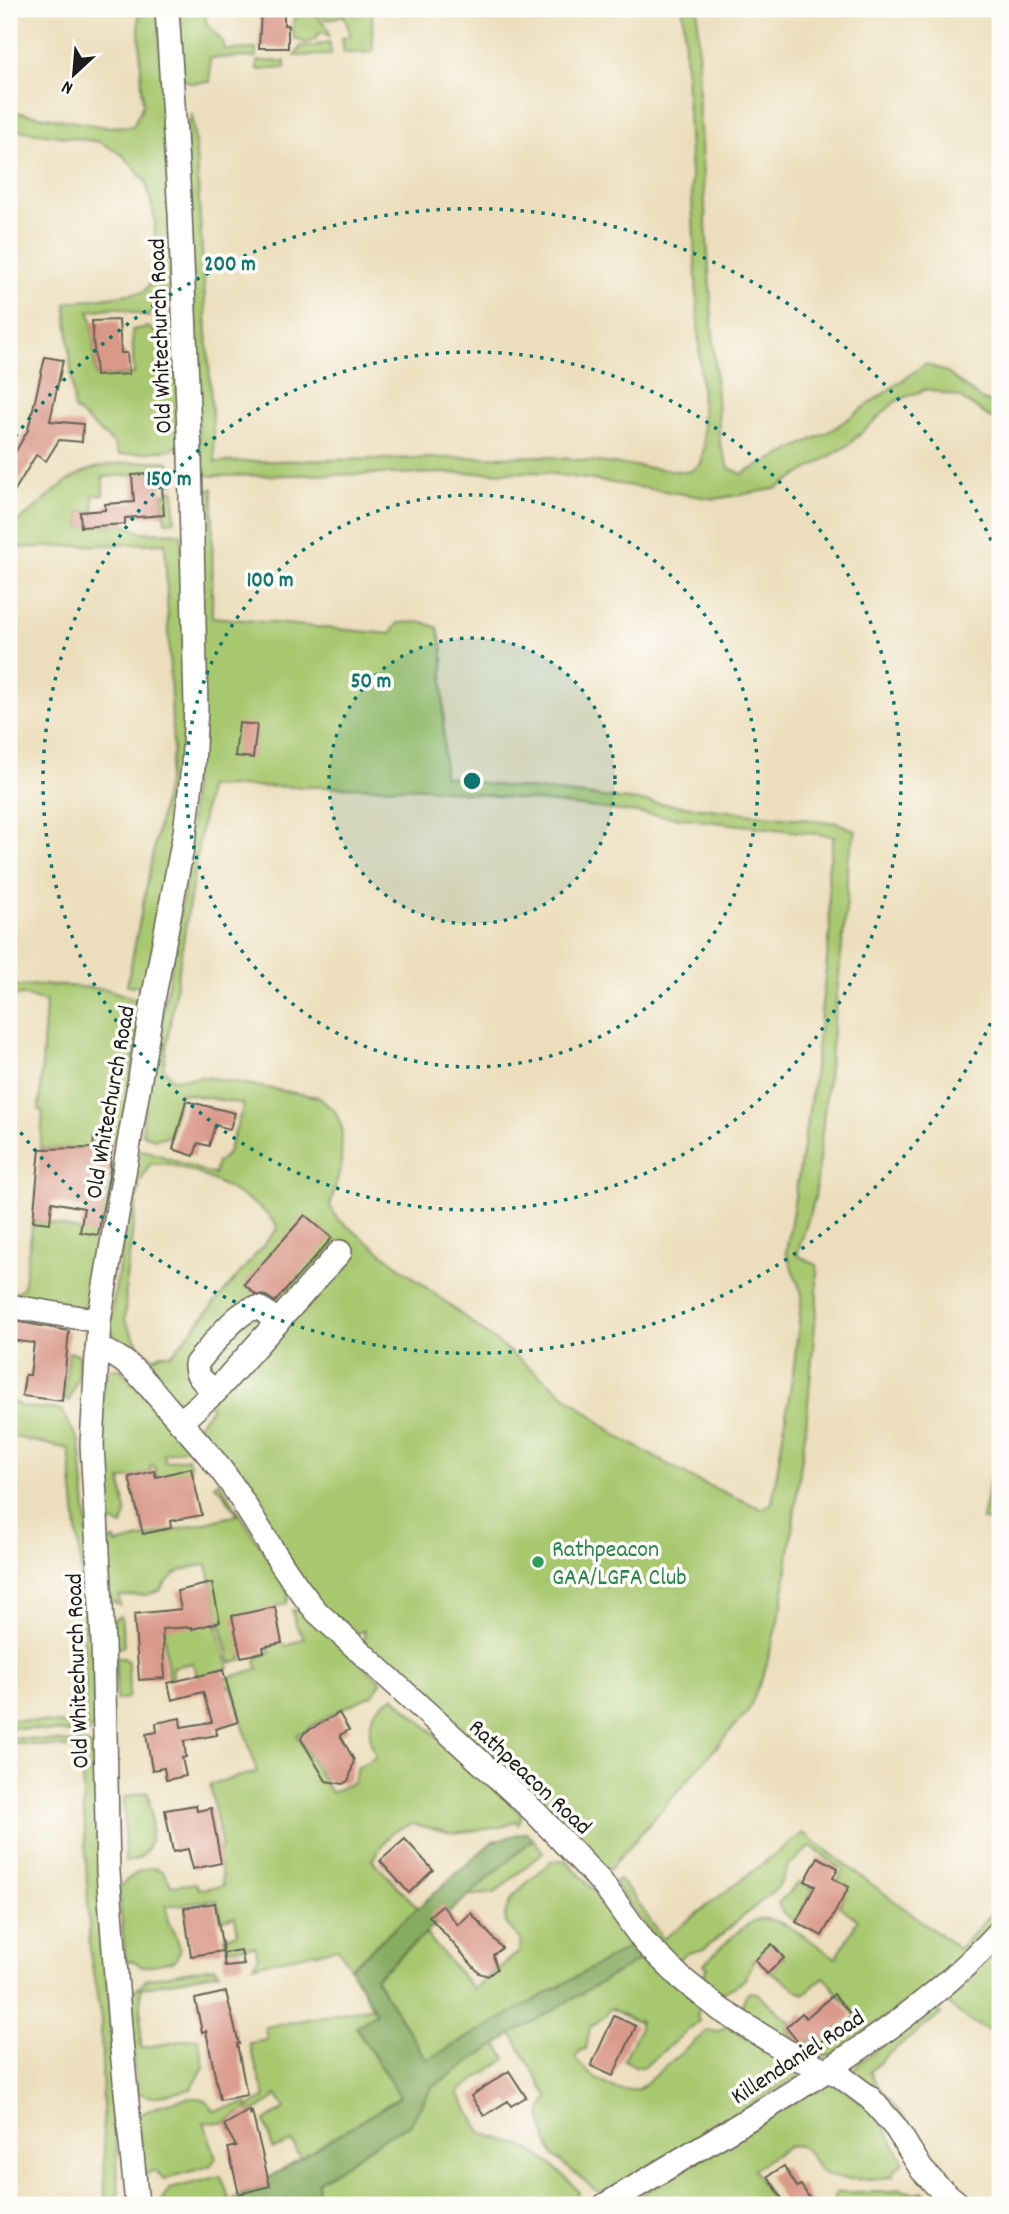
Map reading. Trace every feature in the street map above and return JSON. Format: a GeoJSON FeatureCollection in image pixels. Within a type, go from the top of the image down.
{"type":"FeatureCollection","features":[{"type":"Feature","properties":{"kind":"street","name":"Old Whitechurch Road"},"geometry":{"type":"LineString","coordinates":[[137,2205],[108,1872],[103,1642],[92,1444],[99,1321],[154,995],[185,832],[193,766],[196,706],[190,456],[181,226],[167,9]]}},
{"type":"Feature","properties":{"kind":"street"},"geometry":{"type":"LineString","coordinates":[[180,1422],[215,1392],[340,1252]]}},
{"type":"Feature","properties":{"kind":"street"},"geometry":{"type":"LineString","coordinates":[[9,1306],[99,1321]]}},
{"type":"Feature","properties":{"kind":"street"},"geometry":{"type":"LineString","coordinates":[[215,1392],[200,1378],[196,1364],[241,1313],[251,1308],[261,1309],[277,1323]]}},
{"type":"Feature","properties":{"kind":"street","name":"Rathpeacon Road"},"geometry":{"type":"LineString","coordinates":[[97,1350],[108,1351],[123,1361],[180,1422],[226,1477],[290,1577],[317,1612],[536,1813],[602,1883],[653,1951],[721,2010],[799,2059],[829,2070],[855,2086],[885,2114],[922,2170],[960,2205]]}},
{"type":"Feature","properties":{"kind":"street","name":"Killendaniel Road"},"geometry":{"type":"LineString","coordinates":[[605,2205],[829,2070],[944,1986],[1000,1931]]}},
{"type":"Feature","properties":{"kind":"green space"},"geometry":{"type":"Polygon","coordinates":[[[138,9],[158,9],[174,302],[155,307],[148,317],[116,307],[89,311],[96,376],[134,374],[132,330],[148,327],[160,335],[171,334],[175,337],[181,438],[174,449],[119,455],[113,443],[74,409],[66,303],[143,292],[154,279],[155,219],[146,182],[124,156],[100,142],[9,129],[9,111],[106,127],[133,126],[143,105],[138,9]]]}},
{"type":"Feature","properties":{"kind":"green space"},"geometry":{"type":"Polygon","coordinates":[[[179,9],[208,9],[205,21],[223,42],[225,50],[256,49],[256,57],[210,58],[210,82],[190,83],[182,77],[179,9]]]}},
{"type":"Feature","properties":{"kind":"green space"},"geometry":{"type":"Polygon","coordinates":[[[298,9],[312,10],[328,28],[329,36],[324,32],[318,34],[315,40],[306,43],[295,39],[292,28],[298,9]]]}},
{"type":"Feature","properties":{"kind":"green space"},"geometry":{"type":"Polygon","coordinates":[[[315,9],[372,9],[373,52],[344,53],[342,38],[351,36],[344,15],[327,20],[315,9]]]}},
{"type":"Feature","properties":{"kind":"green space"},"geometry":{"type":"Polygon","coordinates":[[[683,9],[698,9],[699,113],[720,444],[729,468],[742,474],[832,430],[925,364],[946,372],[982,400],[1000,405],[1000,420],[991,418],[959,397],[927,389],[896,401],[847,446],[775,489],[715,499],[541,472],[210,476],[200,468],[186,128],[192,115],[215,462],[543,456],[689,472],[701,464],[704,447],[683,9]]]}},
{"type":"Feature","properties":{"kind":"green space"},"geometry":{"type":"Polygon","coordinates":[[[328,42],[331,55],[295,56],[301,46],[312,47],[328,42]]]}},
{"type":"Feature","properties":{"kind":"green space"},"geometry":{"type":"Polygon","coordinates":[[[257,61],[285,61],[285,68],[257,70],[257,61]]]}},
{"type":"Feature","properties":{"kind":"green space"},"geometry":{"type":"Polygon","coordinates":[[[169,462],[172,467],[174,484],[162,483],[161,473],[103,477],[103,495],[93,495],[94,511],[80,512],[81,527],[125,524],[140,532],[181,533],[186,645],[184,766],[154,947],[141,987],[127,985],[173,752],[165,543],[9,548],[9,525],[32,511],[66,482],[88,470],[112,464],[169,462]]]}},
{"type":"Feature","properties":{"kind":"green space","name":"Rathpeacon GAA/LGFA Club"},"geometry":{"type":"Polygon","coordinates":[[[213,488],[212,617],[390,634],[398,623],[423,622],[438,628],[443,650],[444,776],[494,785],[838,823],[856,831],[847,861],[847,900],[815,1197],[797,1255],[817,1265],[817,1303],[806,1427],[782,1605],[764,1674],[748,1711],[609,1870],[365,1648],[364,1630],[356,1634],[331,1620],[196,1427],[212,1407],[200,1395],[178,1404],[116,1340],[109,1326],[139,1151],[145,1150],[214,1175],[217,1162],[227,1155],[244,1104],[180,1093],[170,1136],[154,1139],[142,1133],[147,1086],[152,1077],[189,862],[202,498],[213,488]],[[208,786],[163,1068],[173,1079],[206,1077],[318,1097],[335,1111],[342,1128],[341,1166],[330,1206],[337,1218],[619,1437],[698,1481],[762,1509],[772,1503],[794,1366],[802,1294],[786,1253],[813,1084],[830,932],[828,870],[834,836],[426,788],[208,786]],[[150,1164],[139,1184],[126,1279],[125,1321],[139,1346],[153,1358],[161,1354],[172,1354],[278,1228],[246,1198],[215,1181],[172,1165],[150,1164]]]}},
{"type":"Feature","properties":{"kind":"green space"},"geometry":{"type":"Polygon","coordinates":[[[168,490],[174,490],[175,521],[165,522],[163,494],[168,494],[168,490]]]}},
{"type":"Feature","properties":{"kind":"green space"},"geometry":{"type":"Polygon","coordinates":[[[54,985],[107,989],[139,1000],[142,1009],[118,1152],[111,1152],[112,1138],[94,1137],[93,1151],[80,1148],[40,1149],[43,1113],[39,1109],[46,1002],[22,995],[9,997],[9,986],[54,985]]]}},
{"type":"Feature","properties":{"kind":"green space"},"geometry":{"type":"Polygon","coordinates":[[[110,1167],[115,1168],[95,1285],[88,1302],[82,1309],[9,1299],[9,1293],[13,1294],[23,1288],[33,1221],[98,1235],[110,1167]]]}},
{"type":"Feature","properties":{"kind":"green space"},"geometry":{"type":"Polygon","coordinates":[[[69,1352],[79,1354],[78,1377],[69,1401],[64,1400],[69,1352]]]}},
{"type":"Feature","properties":{"kind":"green space"},"geometry":{"type":"Polygon","coordinates":[[[120,1369],[191,1447],[164,1454],[165,1462],[188,1458],[191,1468],[163,1505],[154,1465],[150,1466],[151,1472],[121,1480],[126,1513],[122,1526],[114,1522],[108,1525],[102,1483],[102,1385],[107,1371],[120,1369]]]}},
{"type":"Feature","properties":{"kind":"green space"},"geometry":{"type":"Polygon","coordinates":[[[9,1400],[22,1407],[61,1410],[80,1443],[94,1647],[94,1727],[86,1734],[9,1727],[9,1719],[86,1726],[82,1581],[69,1449],[9,1436],[9,1400]]]}},
{"type":"Feature","properties":{"kind":"green space"},"geometry":{"type":"Polygon","coordinates":[[[1000,1427],[1000,1522],[982,1520],[1000,1427]]]}},
{"type":"Feature","properties":{"kind":"green space"},"geometry":{"type":"Polygon","coordinates":[[[219,1481],[289,1591],[287,1603],[275,1607],[241,1657],[243,1660],[231,1663],[220,1622],[216,1623],[229,1668],[217,1672],[219,1680],[258,1669],[256,1661],[259,1656],[270,1652],[268,1646],[282,1643],[287,1646],[304,1638],[295,1623],[292,1610],[306,1611],[381,1682],[373,1695],[339,1710],[297,1735],[331,1793],[353,1782],[358,1767],[376,1757],[370,1739],[371,1722],[378,1708],[394,1697],[522,1816],[518,1824],[516,1821],[502,1827],[454,1833],[412,1824],[392,1832],[372,1860],[418,1908],[350,1968],[338,1948],[254,1965],[258,1956],[255,1946],[227,1949],[224,1937],[238,1934],[235,1917],[221,1920],[217,1900],[167,1906],[168,1922],[179,1947],[174,1961],[142,1967],[134,1961],[126,1961],[118,1889],[131,1876],[154,1868],[166,1876],[171,1886],[196,1883],[199,1889],[223,1886],[218,1850],[222,1848],[210,1784],[257,1772],[231,1686],[203,1693],[193,1663],[172,1667],[173,1677],[168,1677],[164,1629],[168,1628],[168,1622],[217,1609],[207,1565],[180,1572],[169,1579],[160,1591],[146,1595],[119,1596],[120,1605],[109,1600],[107,1543],[115,1540],[116,1544],[238,1515],[221,1490],[214,1485],[219,1481]]]}},
{"type":"Feature","properties":{"kind":"green space"},"geometry":{"type":"Polygon","coordinates":[[[121,1616],[124,1646],[117,1647],[113,1637],[113,1624],[115,1618],[121,1616]]]}},
{"type":"Feature","properties":{"kind":"green space"},"geometry":{"type":"Polygon","coordinates":[[[116,1658],[128,1661],[129,1696],[124,1700],[116,1700],[116,1658]]]}},
{"type":"Feature","properties":{"kind":"green space"},"geometry":{"type":"Polygon","coordinates":[[[9,1737],[95,1747],[119,2194],[105,2202],[101,2019],[90,1954],[81,1749],[9,1743],[9,1737]]]}},
{"type":"Feature","properties":{"kind":"green space"},"geometry":{"type":"Polygon","coordinates":[[[148,1792],[152,1824],[149,1846],[136,1860],[125,1862],[124,1797],[148,1792]]]}},
{"type":"Feature","properties":{"kind":"green space"},"geometry":{"type":"Polygon","coordinates":[[[526,1832],[533,1839],[375,1978],[427,2060],[635,1944],[646,1956],[512,2034],[432,2087],[410,2125],[392,2133],[318,2182],[317,2194],[323,2205],[290,2205],[287,2199],[277,2205],[223,2205],[247,2192],[270,2186],[268,2178],[400,2097],[356,2027],[376,2013],[350,1968],[493,1841],[526,1832]]]}},
{"type":"Feature","properties":{"kind":"green space"},"geometry":{"type":"Polygon","coordinates":[[[803,1833],[959,1949],[1000,1900],[1000,1918],[934,1983],[833,2055],[812,2057],[738,2014],[746,1995],[750,1992],[757,1993],[791,2023],[786,2028],[801,2046],[810,2039],[815,2046],[826,2037],[835,2042],[845,2032],[845,2026],[857,2017],[824,1977],[804,1994],[795,1989],[770,1971],[784,1958],[772,1945],[755,1960],[745,1979],[736,1986],[714,1997],[700,1984],[707,1967],[704,1964],[738,1932],[759,1919],[768,1919],[789,1927],[836,1958],[858,1920],[839,1906],[848,1888],[837,1881],[843,1871],[811,1846],[788,1866],[777,1888],[704,1949],[688,1953],[675,1961],[614,1883],[618,1879],[632,1894],[663,1939],[803,1833]]]}},
{"type":"Feature","properties":{"kind":"green space"},"geometry":{"type":"Polygon","coordinates":[[[533,1839],[543,1852],[495,1893],[468,1896],[533,1839]]]}},
{"type":"Feature","properties":{"kind":"green space"},"geometry":{"type":"Polygon","coordinates":[[[566,1860],[700,2006],[697,2016],[699,2021],[644,2067],[637,2067],[624,2060],[639,2030],[639,2020],[635,2021],[610,2008],[605,2016],[590,2027],[586,2050],[582,2049],[575,2058],[588,2072],[611,2087],[639,2089],[708,2030],[718,2032],[726,2026],[797,2069],[798,2077],[604,2193],[597,2191],[554,2156],[546,2140],[541,2113],[548,2097],[512,2034],[645,1956],[635,1944],[427,2061],[375,1978],[426,1934],[473,1989],[519,1952],[521,1941],[506,1923],[505,1915],[509,1903],[517,1892],[552,1861],[566,1860]]]}},
{"type":"Feature","properties":{"kind":"green space"},"geometry":{"type":"Polygon","coordinates":[[[800,1882],[813,1890],[796,1922],[782,1912],[778,1903],[800,1882]]]}},
{"type":"Feature","properties":{"kind":"green space"},"geometry":{"type":"Polygon","coordinates":[[[1000,1943],[1000,2031],[984,2028],[970,2021],[945,1999],[1000,1943]]]}},
{"type":"Feature","properties":{"kind":"green space"},"geometry":{"type":"Polygon","coordinates":[[[214,1967],[219,1972],[141,1988],[141,2048],[198,2038],[204,2067],[191,2089],[153,2097],[137,2093],[127,1996],[146,1979],[214,1967]]]}},
{"type":"Feature","properties":{"kind":"green space"},"geometry":{"type":"Polygon","coordinates":[[[373,2007],[377,2013],[356,2028],[400,2097],[301,2158],[292,2142],[273,2149],[265,2121],[285,2108],[276,2095],[250,2114],[248,2108],[224,2123],[204,2122],[216,2158],[210,2166],[165,2179],[154,2170],[144,2176],[137,2117],[149,2110],[190,2098],[203,2099],[214,2111],[247,2103],[249,2107],[265,2097],[249,2043],[267,2040],[265,2027],[373,2007]]]}},
{"type":"Feature","properties":{"kind":"green space"},"geometry":{"type":"Polygon","coordinates":[[[934,2008],[941,2014],[888,2054],[870,2072],[877,2085],[952,2181],[980,2205],[968,2205],[854,2077],[853,2071],[860,2062],[934,2008]]]}},
{"type":"Feature","properties":{"kind":"green space"},"geometry":{"type":"Polygon","coordinates":[[[497,2044],[506,2059],[458,2092],[481,2132],[531,2151],[567,2179],[579,2192],[575,2205],[323,2205],[317,2194],[317,2182],[392,2133],[410,2125],[432,2087],[497,2044]]]}},
{"type":"Feature","properties":{"kind":"green space"},"geometry":{"type":"Polygon","coordinates":[[[832,2083],[875,2110],[904,2162],[895,2170],[894,2176],[860,2179],[827,2175],[803,2148],[791,2146],[753,2169],[775,2205],[624,2205],[824,2085],[832,2083]]]}},
{"type":"Feature","properties":{"kind":"green space"},"geometry":{"type":"Polygon","coordinates":[[[221,2176],[230,2201],[223,2205],[160,2205],[169,2189],[221,2176]]]}},
{"type":"Feature","properties":{"kind":"green space"},"geometry":{"type":"Polygon","coordinates":[[[899,2189],[915,2194],[924,2192],[926,2197],[916,2205],[836,2205],[834,2196],[837,2192],[890,2192],[899,2189]]]}},
{"type":"Feature","properties":{"kind":"building"},"geometry":{"type":"Polygon","coordinates":[[[261,9],[284,9],[284,25],[288,25],[288,48],[259,48],[261,9]]]}},
{"type":"Feature","properties":{"kind":"building"},"geometry":{"type":"Polygon","coordinates":[[[119,320],[121,353],[127,353],[129,374],[96,376],[92,321],[119,320]]]}},
{"type":"Feature","properties":{"kind":"building"},"geometry":{"type":"Polygon","coordinates":[[[45,357],[63,360],[50,421],[83,424],[82,442],[59,440],[46,461],[36,455],[9,500],[9,463],[28,430],[45,357]]]}},
{"type":"Feature","properties":{"kind":"building"},"geometry":{"type":"Polygon","coordinates":[[[161,473],[164,515],[125,518],[125,524],[81,527],[80,512],[105,510],[105,504],[134,502],[132,475],[161,473]]]}},
{"type":"Feature","properties":{"kind":"building"},"geometry":{"type":"Polygon","coordinates":[[[239,723],[257,725],[253,758],[235,756],[239,723]]]}},
{"type":"Feature","properties":{"kind":"building"},"geometry":{"type":"Polygon","coordinates":[[[186,1101],[235,1113],[230,1129],[215,1125],[209,1146],[198,1143],[194,1156],[173,1149],[186,1101]]]}},
{"type":"Feature","properties":{"kind":"building"},"geometry":{"type":"Polygon","coordinates":[[[94,1137],[112,1138],[110,1170],[98,1235],[80,1232],[84,1208],[52,1202],[50,1223],[33,1221],[40,1149],[93,1148],[94,1137]]]}},
{"type":"Feature","properties":{"kind":"building"},"geometry":{"type":"Polygon","coordinates":[[[305,1215],[332,1238],[275,1302],[266,1296],[256,1295],[244,1284],[305,1215]]]}},
{"type":"Feature","properties":{"kind":"building"},"geometry":{"type":"Polygon","coordinates":[[[9,1320],[69,1331],[62,1401],[22,1396],[25,1375],[30,1375],[34,1343],[9,1340],[9,1320]]]}},
{"type":"Feature","properties":{"kind":"building"},"geometry":{"type":"Polygon","coordinates":[[[191,1468],[202,1515],[170,1521],[171,1528],[143,1534],[129,1477],[154,1471],[156,1477],[191,1468]]]}},
{"type":"Feature","properties":{"kind":"building"},"geometry":{"type":"Polygon","coordinates":[[[212,1583],[220,1622],[192,1629],[162,1629],[165,1678],[139,1680],[134,1614],[181,1609],[177,1591],[212,1583]]]}},
{"type":"Feature","properties":{"kind":"building"},"geometry":{"type":"Polygon","coordinates":[[[275,1607],[282,1643],[263,1647],[264,1652],[241,1657],[232,1616],[275,1607]]]}},
{"type":"Feature","properties":{"kind":"building"},"geometry":{"type":"Polygon","coordinates":[[[223,1670],[238,1722],[215,1729],[217,1735],[184,1741],[186,1757],[182,1758],[186,1776],[166,1780],[164,1768],[152,1770],[146,1734],[157,1732],[156,1723],[180,1718],[181,1727],[212,1722],[203,1692],[172,1700],[168,1683],[223,1670]]]}},
{"type":"Feature","properties":{"kind":"building"},"geometry":{"type":"Polygon","coordinates":[[[339,1713],[349,1730],[340,1735],[354,1760],[349,1780],[343,1784],[326,1781],[301,1739],[304,1733],[339,1713]]]}},
{"type":"Feature","properties":{"kind":"building"},"geometry":{"type":"Polygon","coordinates":[[[196,1805],[197,1811],[211,1808],[221,1863],[193,1869],[188,1849],[173,1852],[165,1810],[196,1805]]]}},
{"type":"Feature","properties":{"kind":"building"},"geometry":{"type":"Polygon","coordinates":[[[405,1839],[433,1870],[409,1893],[380,1861],[405,1839]]]}},
{"type":"Feature","properties":{"kind":"building"},"geometry":{"type":"Polygon","coordinates":[[[818,1857],[838,1868],[833,1878],[849,1887],[822,1936],[796,1922],[815,1886],[805,1881],[818,1857]]]}},
{"type":"Feature","properties":{"kind":"building"},"geometry":{"type":"Polygon","coordinates":[[[215,1903],[223,1951],[191,1956],[184,1908],[215,1903]]]}},
{"type":"Feature","properties":{"kind":"building"},"geometry":{"type":"Polygon","coordinates":[[[442,1905],[458,1925],[471,1913],[502,1948],[493,1955],[497,1969],[488,1976],[479,1973],[429,1916],[442,1905]]]}},
{"type":"Feature","properties":{"kind":"building"},"geometry":{"type":"Polygon","coordinates":[[[772,1944],[784,1958],[767,1974],[755,1960],[772,1944]]]}},
{"type":"Feature","properties":{"kind":"building"},"geometry":{"type":"Polygon","coordinates":[[[241,1950],[244,1965],[225,1967],[223,1953],[241,1950]]]}},
{"type":"Feature","properties":{"kind":"building"},"geometry":{"type":"Polygon","coordinates":[[[226,1992],[239,2044],[247,2095],[220,2100],[206,2031],[202,2032],[195,1999],[226,1992]]]}},
{"type":"Feature","properties":{"kind":"building"},"geometry":{"type":"Polygon","coordinates":[[[834,1994],[852,2016],[843,2024],[840,2037],[835,2041],[824,2039],[815,2046],[810,2039],[803,2045],[798,2042],[786,2027],[802,2013],[806,2018],[834,1994]]]}},
{"type":"Feature","properties":{"kind":"building"},"geometry":{"type":"Polygon","coordinates":[[[614,2016],[636,2026],[613,2076],[591,2066],[614,2016]]]}},
{"type":"Feature","properties":{"kind":"building"},"geometry":{"type":"Polygon","coordinates":[[[509,2071],[526,2097],[511,2106],[508,2101],[484,2116],[471,2096],[509,2071]]]}},
{"type":"Feature","properties":{"kind":"building"},"geometry":{"type":"Polygon","coordinates":[[[250,2110],[270,2186],[239,2194],[228,2148],[236,2146],[224,2125],[250,2110]]]}},
{"type":"Feature","properties":{"kind":"building"},"geometry":{"type":"Polygon","coordinates":[[[784,2166],[797,2187],[801,2185],[814,2205],[786,2205],[768,2176],[784,2166]]]}},
{"type":"Feature","properties":{"kind":"place","name":"Rathpeacon GAA/LGFA Club"},"geometry":{"type":"Point","coordinates":[538,1562]}}]}
